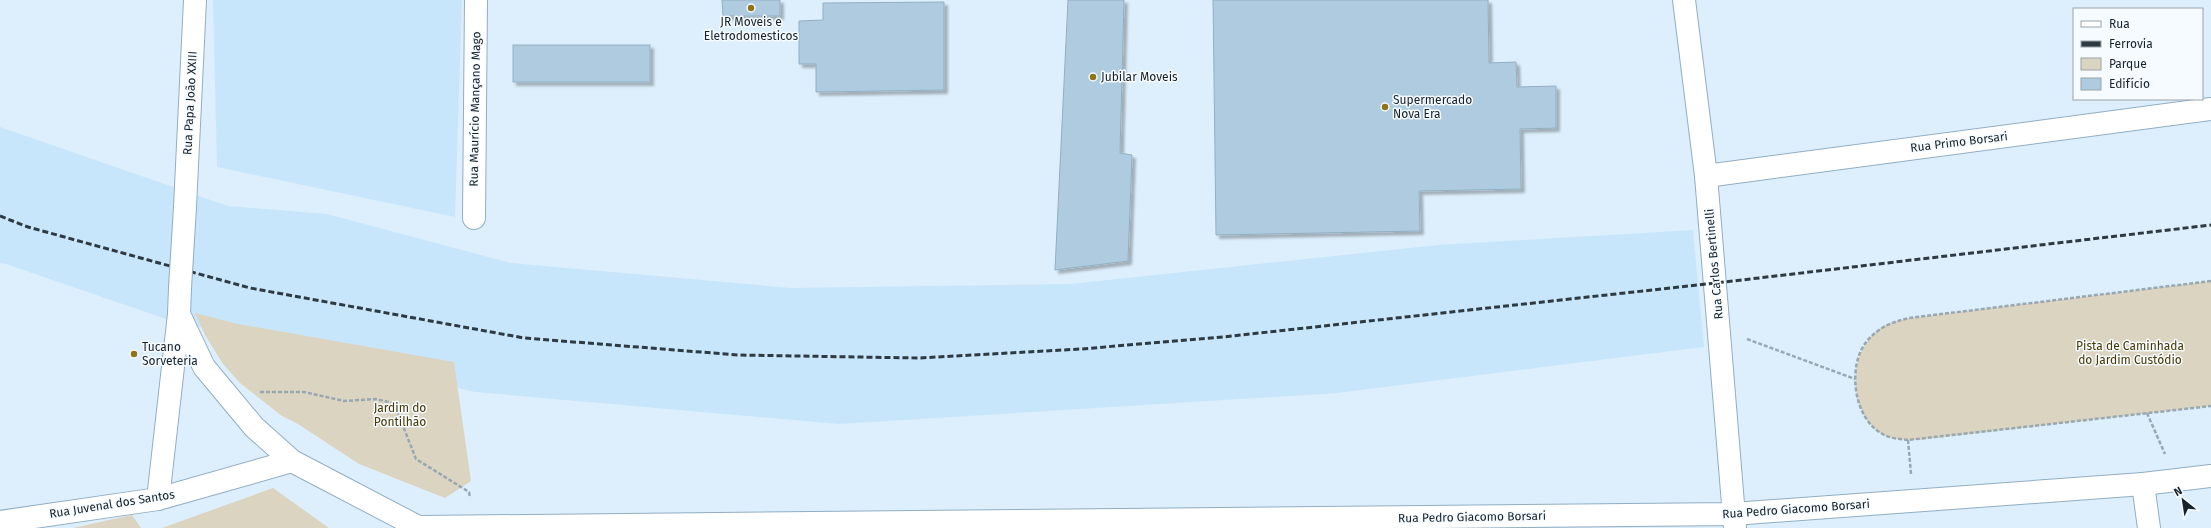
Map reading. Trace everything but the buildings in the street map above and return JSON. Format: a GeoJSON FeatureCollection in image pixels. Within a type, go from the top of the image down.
{"type":"FeatureCollection","features":[{"type":"Feature","properties":{"kind":"street","name":"Rua Papa João XXIII"},"geometry":{"type":"LineString","coordinates":[[158,499],[179,314],[195,0]]}},
{"type":"Feature","properties":{"kind":"street","name":"Rua Maurício Mançano Mago"},"geometry":{"type":"LineString","coordinates":[[474,218],[476,0]]}},
{"type":"Feature","properties":{"kind":"street","name":"Rua Carlos Bertinelli"},"geometry":{"type":"LineString","coordinates":[[1684,0],[1706,176],[1734,521]]}},
{"type":"Feature","properties":{"kind":"street","name":"Rua Primo Borsari"},"geometry":{"type":"LineString","coordinates":[[1706,176],[2211,109]]}},
{"type":"Feature","properties":{"kind":"street"},"geometry":{"type":"LineString","coordinates":[[179,314],[204,367],[254,428],[292,461],[420,528]]}},
{"type":"Feature","properties":{"kind":"street","name":"Rua Juvenal dos Santos"},"geometry":{"type":"LineString","coordinates":[[0,522],[158,499],[292,461]]}},
{"type":"Feature","properties":{"kind":"street","name":"Rua Pedro Giacomo Borsari"},"geometry":{"type":"LineString","coordinates":[[420,528],[1734,521],[1914,501],[2143,484],[2211,476]]}},
{"type":"Feature","properties":{"kind":"street"},"geometry":{"type":"LineString","coordinates":[[2143,484],[2149,528]]}},
{"type":"Feature","properties":{"kind":"path"},"geometry":{"type":"LineString","coordinates":[[2211,281],[1904,319],[1885,325],[1866,342],[1860,353],[1855,379],[1862,410],[1873,426],[1880,433],[1908,440],[2211,406]]}},
{"type":"Feature","properties":{"kind":"path"},"geometry":{"type":"LineString","coordinates":[[1719,329],[1855,379]]}},
{"type":"Feature","properties":{"kind":"path"},"geometry":{"type":"LineString","coordinates":[[285,390],[304,392],[344,401],[375,399],[394,403],[416,460],[469,492],[471,503]]}},
{"type":"Feature","properties":{"kind":"path"},"geometry":{"type":"LineString","coordinates":[[2146,413],[2177,480]]}},
{"type":"Feature","properties":{"kind":"path"},"geometry":{"type":"LineString","coordinates":[[1908,440],[1914,501]]}},
{"type":"Feature","properties":{"kind":"shaded area"},"geometry":{"type":"Polygon","coordinates":[[[213,0],[462,0],[455,217],[217,167],[213,0]]]}},
{"type":"Feature","properties":{"kind":"shaded area"},"geometry":{"type":"Polygon","coordinates":[[[0,127],[228,206],[327,214],[511,263],[791,288],[1070,284],[1438,245],[1693,230],[1704,347],[1338,393],[839,424],[475,392],[166,319],[0,262],[0,127]]]}},
{"type":"Feature","properties":{"kind":"green space","name":"Pista de Caminhada do Jardim Custódio"},"geometry":{"type":"Polygon","coordinates":[[[2211,281],[2211,406],[1919,440],[1898,439],[1888,437],[1880,433],[1869,422],[1861,409],[1856,393],[1858,361],[1864,347],[1873,334],[1891,322],[1909,318],[2211,281]]]}},
{"type":"Feature","properties":{"kind":"green space","name":"Jardim do Pontilhão"},"geometry":{"type":"Polygon","coordinates":[[[195,313],[238,324],[454,362],[471,481],[445,498],[359,464],[298,424],[282,416],[240,383],[223,364],[205,335],[195,313]]]}},
{"type":"Feature","properties":{"kind":"green space"},"geometry":{"type":"Polygon","coordinates":[[[273,488],[329,528],[162,528],[273,488]]]}},
{"type":"Feature","properties":{"kind":"green space"},"geometry":{"type":"Polygon","coordinates":[[[132,515],[141,528],[73,528],[132,515]]]}},
{"type":"Feature","properties":{"kind":"railway"},"geometry":{"type":"LineString","coordinates":[[0,216],[28,227],[250,288],[524,338],[738,355],[919,358],[1081,349],[1223,337],[1716,283],[2211,225]]}},
{"type":"Feature","properties":{"kind":"place","name":"JR Moveis e Eletrodomesticos"},"geometry":{"type":"Point","coordinates":[751,8]}},
{"type":"Feature","properties":{"kind":"place","name":"Jubilar Moveis"},"geometry":{"type":"Point","coordinates":[1093,77]}},
{"type":"Feature","properties":{"kind":"place","name":"Supermercado Nova Era"},"geometry":{"type":"Point","coordinates":[1385,107]}},
{"type":"Feature","properties":{"kind":"place","name":"Tucano Sorveteria"},"geometry":{"type":"Point","coordinates":[134,354]}}]}
